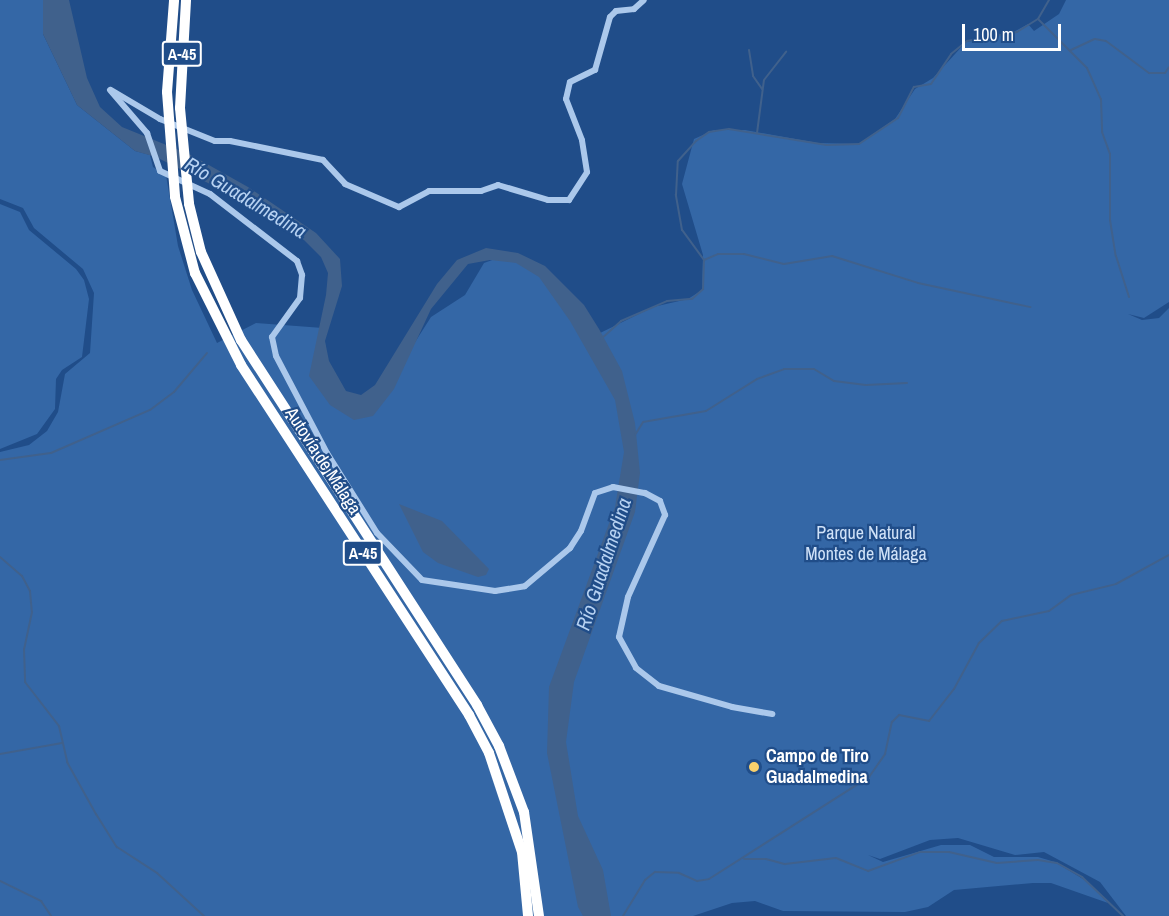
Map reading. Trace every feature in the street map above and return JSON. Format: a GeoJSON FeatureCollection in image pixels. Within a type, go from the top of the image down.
{"type":"FeatureCollection","features":[{"type":"Feature","properties":{"kind":"highway","name":"Autovía de Málaga"},"geometry":{"type":"LineString","coordinates":[[174,0],[167,92],[176,197],[195,273],[236,356],[469,715],[489,753],[522,852],[528,916]]}},
{"type":"Feature","properties":{"kind":"highway","name":"Autovía de Málaga"},"geometry":{"type":"LineString","coordinates":[[186,0],[180,108],[189,204],[201,252],[241,340],[477,705],[499,747],[524,812],[539,916]]}},
{"type":"Feature","properties":{"kind":"street"},"geometry":{"type":"LineString","coordinates":[[644,0],[634,9],[616,11],[610,16],[595,70],[570,82],[566,99],[582,140],[587,172],[569,200],[548,200],[498,185],[481,191],[429,191],[399,207],[345,184],[323,160],[230,141],[215,141],[160,119],[110,90],[147,133],[160,171],[210,194],[297,261],[302,275],[300,298],[272,337],[276,356],[327,453],[377,533],[422,580],[495,591],[525,586],[570,549],[581,531],[595,493],[613,487],[645,493],[660,501],[665,514],[628,597],[619,637],[636,668],[658,686],[732,707],[772,714]]}},
{"type":"Feature","properties":{"kind":"green space","name":"Parque Natural Montes de Málaga"},"geometry":{"type":"Polygon","coordinates":[[[0,0],[43,0],[43,34],[77,105],[135,151],[150,155],[153,167],[166,175],[178,246],[192,290],[217,343],[256,323],[323,328],[332,394],[368,398],[398,369],[431,317],[465,295],[484,263],[506,255],[525,264],[564,294],[594,336],[653,307],[688,299],[702,290],[703,255],[682,184],[694,139],[714,130],[745,130],[818,143],[859,144],[895,119],[915,89],[933,78],[966,42],[1010,34],[1028,24],[1034,31],[1059,14],[1066,0],[1169,0],[1169,302],[1144,318],[1128,314],[1142,320],[1159,318],[1169,308],[1169,916],[1126,916],[1100,882],[1044,852],[1015,855],[958,838],[930,840],[880,859],[868,855],[883,862],[941,845],[970,845],[994,857],[1038,857],[1055,862],[1088,882],[1108,903],[1051,883],[1033,883],[954,890],[928,907],[905,912],[783,911],[755,901],[732,903],[693,916],[0,916],[0,452],[29,445],[47,431],[58,412],[65,374],[90,353],[94,293],[83,269],[34,228],[23,208],[0,199],[0,0]]]}},
{"type":"Feature","properties":{"kind":"green space"},"geometry":{"type":"Polygon","coordinates":[[[0,204],[20,212],[29,230],[76,269],[84,280],[89,299],[82,357],[62,370],[56,379],[55,409],[37,434],[0,449],[0,204]]]}},
{"type":"Feature","properties":{"kind":"water","name":"Río Guadalmedina"},"geometry":{"type":"Polygon","coordinates":[[[43,0],[69,0],[87,78],[100,107],[122,127],[191,155],[248,187],[316,233],[340,259],[342,286],[325,341],[329,361],[346,391],[361,395],[375,385],[437,284],[457,260],[486,248],[518,253],[545,266],[584,305],[599,329],[622,371],[635,423],[640,473],[635,512],[574,682],[566,742],[578,816],[603,870],[611,916],[583,916],[578,907],[547,753],[549,687],[615,507],[624,452],[615,400],[570,321],[539,277],[516,263],[490,260],[468,264],[431,309],[394,389],[373,416],[354,420],[330,405],[309,376],[326,295],[328,273],[321,257],[304,240],[222,190],[156,157],[135,151],[77,105],[43,34],[43,0]]]}},
{"type":"Feature","properties":{"kind":"water"},"geometry":{"type":"Polygon","coordinates":[[[399,504],[442,521],[489,569],[486,575],[478,577],[438,563],[423,552],[399,504]]]}},
{"type":"Feature","properties":{"kind":"waterway"},"geometry":{"type":"LineString","coordinates":[[601,339],[621,321],[667,301],[692,299],[703,289],[704,260],[682,230],[676,195],[678,161],[696,141],[709,132],[729,129],[827,145],[859,144],[898,118],[914,87],[931,84],[951,54],[967,41],[1017,32],[1038,19],[1049,0]]}},
{"type":"Feature","properties":{"kind":"waterway"},"geometry":{"type":"LineString","coordinates":[[1038,19],[1087,68],[1101,99],[1102,132],[1110,154],[1110,220],[1116,256],[1129,297]]}},
{"type":"Feature","properties":{"kind":"waterway"},"geometry":{"type":"LineString","coordinates":[[1071,50],[1095,39],[1106,41],[1149,73],[1165,73],[1169,67]]}},
{"type":"Feature","properties":{"kind":"waterway"},"geometry":{"type":"LineString","coordinates":[[749,50],[753,76],[762,89]]}},
{"type":"Feature","properties":{"kind":"waterway"},"geometry":{"type":"LineString","coordinates":[[757,133],[764,80],[786,52]]}},
{"type":"Feature","properties":{"kind":"waterway"},"geometry":{"type":"LineString","coordinates":[[704,260],[718,254],[744,254],[784,264],[832,256],[918,283],[1030,307]]}},
{"type":"Feature","properties":{"kind":"waterway"},"geometry":{"type":"LineString","coordinates":[[0,460],[51,453],[150,410],[174,392],[207,353]]}},
{"type":"Feature","properties":{"kind":"waterway"},"geometry":{"type":"LineString","coordinates":[[635,435],[643,422],[706,411],[757,379],[784,369],[814,369],[834,381],[866,385],[907,383]]}},
{"type":"Feature","properties":{"kind":"waterway"},"geometry":{"type":"LineString","coordinates":[[623,916],[645,880],[655,872],[679,873],[697,881],[709,879],[869,777],[885,754],[892,722],[899,715],[929,721],[954,689],[979,643],[1002,621],[1049,611],[1071,595],[1116,584],[1169,555]]}},
{"type":"Feature","properties":{"kind":"waterway"},"geometry":{"type":"LineString","coordinates":[[0,557],[22,576],[30,591],[32,612],[24,649],[25,682],[59,726],[67,762],[96,814],[117,847],[157,873],[204,916]]}},
{"type":"Feature","properties":{"kind":"waterway"},"geometry":{"type":"LineString","coordinates":[[0,754],[62,743]]}},
{"type":"Feature","properties":{"kind":"waterway"},"geometry":{"type":"LineString","coordinates":[[744,859],[766,859],[785,864],[836,858],[868,871],[920,852],[949,852],[997,863],[1038,860],[1057,863],[1082,877],[1123,916]]}},
{"type":"Feature","properties":{"kind":"waterway"},"geometry":{"type":"LineString","coordinates":[[0,881],[41,901],[51,916]]}},
{"type":"Feature","properties":{"kind":"place","name":"Campo de Tiro Guadalmedina"},"geometry":{"type":"Point","coordinates":[754,767]}}]}
